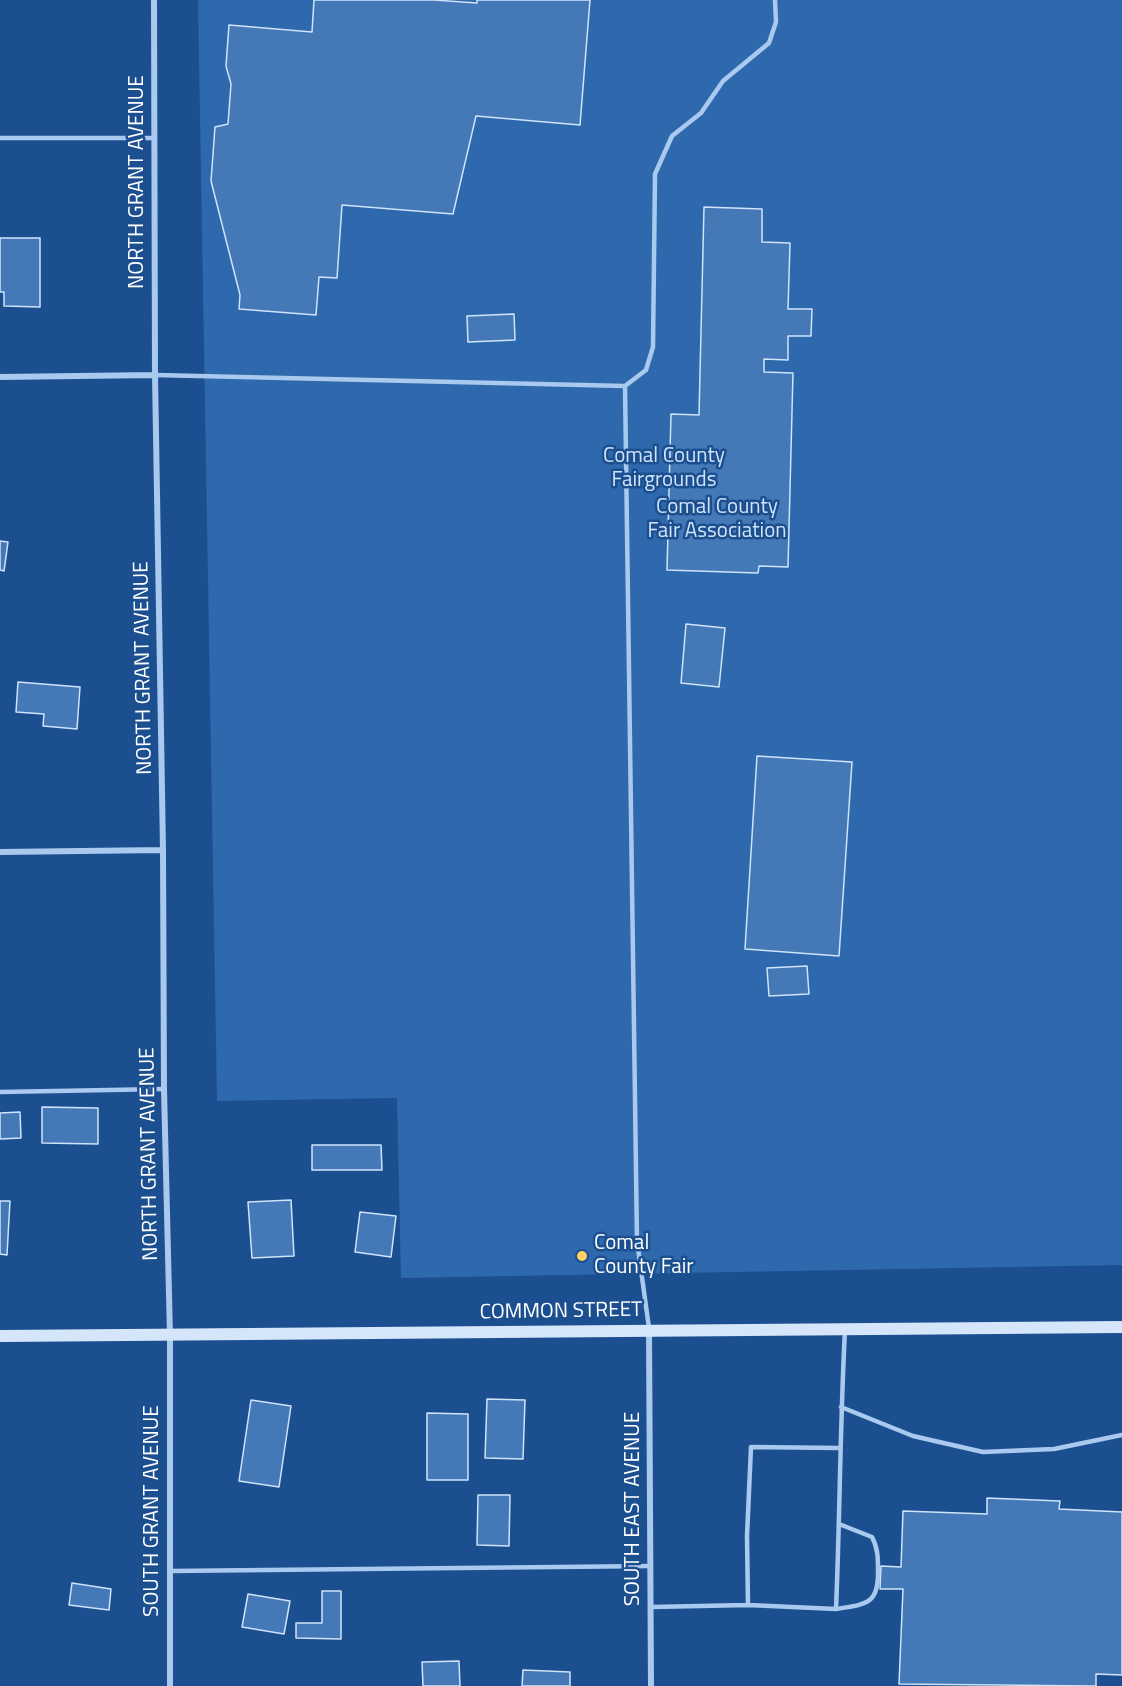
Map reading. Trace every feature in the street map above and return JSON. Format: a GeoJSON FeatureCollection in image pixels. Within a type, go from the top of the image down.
{"type":"FeatureCollection","features":[{"type":"Feature","properties":{"kind":"main road","name":"COMMON STREET"},"geometry":{"type":"LineString","coordinates":[[0,1336],[1122,1327]]}},
{"type":"Feature","properties":{"kind":"street","name":"NORTH GRANT AVENUE"},"geometry":{"type":"LineString","coordinates":[[154,0],[155,375],[163,850],[164,1089],[170,1336]]}},
{"type":"Feature","properties":{"kind":"street"},"geometry":{"type":"LineString","coordinates":[[0,377],[155,375]]}},
{"type":"Feature","properties":{"kind":"street"},"geometry":{"type":"LineString","coordinates":[[0,852],[163,850]]}},
{"type":"Feature","properties":{"kind":"street","name":"SOUTH EAST AVENUE"},"geometry":{"type":"LineString","coordinates":[[650,1331],[651,1686]]}},
{"type":"Feature","properties":{"kind":"street","name":"SOUTH GRANT AVENUE"},"geometry":{"type":"LineString","coordinates":[[170,1336],[170,1686]]}},
{"type":"Feature","properties":{"kind":"lane"},"geometry":{"type":"LineString","coordinates":[[155,375],[625,386],[646,369],[653,348],[655,174],[672,136],[701,113],[723,81],[769,43],[776,21],[775,0]]}},
{"type":"Feature","properties":{"kind":"lane"},"geometry":{"type":"LineString","coordinates":[[0,138],[155,138]]}},
{"type":"Feature","properties":{"kind":"lane"},"geometry":{"type":"LineString","coordinates":[[625,386],[637,1241],[650,1331]]}},
{"type":"Feature","properties":{"kind":"lane"},"geometry":{"type":"LineString","coordinates":[[0,1092],[164,1089]]}},
{"type":"Feature","properties":{"kind":"lane"},"geometry":{"type":"LineString","coordinates":[[836,1609],[839,1448],[845,1330]]}},
{"type":"Feature","properties":{"kind":"lane"},"geometry":{"type":"LineString","coordinates":[[841,1407],[913,1436],[983,1452],[1054,1449],[1122,1435]]}},
{"type":"Feature","properties":{"kind":"lane"},"geometry":{"type":"LineString","coordinates":[[748,1605],[747,1536],[751,1448],[839,1448]]}},
{"type":"Feature","properties":{"kind":"lane"},"geometry":{"type":"LineString","coordinates":[[651,1607],[748,1605],[836,1609],[859,1605],[875,1595],[879,1587],[878,1554],[872,1538],[839,1524]]}},
{"type":"Feature","properties":{"kind":"lane"},"geometry":{"type":"LineString","coordinates":[[170,1571],[651,1566]]}},
{"type":"Feature","properties":{"kind":"green space","name":"Comal County Fairgrounds"},"geometry":{"type":"Polygon","coordinates":[[[198,0],[1122,0],[1122,1265],[401,1278],[397,1098],[217,1101],[198,0]]]}},
{"type":"Feature","properties":{"kind":"building"},"geometry":{"type":"Polygon","coordinates":[[[314,0],[434,0],[477,3],[477,0],[590,0],[580,125],[476,116],[453,214],[342,205],[337,278],[319,277],[316,315],[239,309],[240,295],[211,181],[215,127],[228,124],[231,84],[226,66],[229,25],[312,32],[314,0]]]}},
{"type":"Feature","properties":{"kind":"building"},"geometry":{"type":"Polygon","coordinates":[[[704,207],[762,209],[762,242],[790,243],[788,309],[812,309],[811,336],[788,336],[788,360],[764,359],[764,372],[793,373],[788,567],[759,566],[758,573],[667,570],[671,414],[699,415],[704,207]]]}},
{"type":"Feature","properties":{"kind":"building"},"geometry":{"type":"Polygon","coordinates":[[[0,238],[40,238],[40,307],[4,306],[4,292],[0,292],[0,238]]]}},
{"type":"Feature","properties":{"kind":"building"},"geometry":{"type":"Polygon","coordinates":[[[514,314],[515,340],[468,342],[467,316],[514,314]]]}},
{"type":"Feature","properties":{"kind":"building"},"geometry":{"type":"Polygon","coordinates":[[[0,541],[8,542],[4,571],[0,570],[0,541]]]}},
{"type":"Feature","properties":{"kind":"building"},"geometry":{"type":"Polygon","coordinates":[[[686,624],[725,628],[719,687],[681,683],[686,624]]]}},
{"type":"Feature","properties":{"kind":"building"},"geometry":{"type":"Polygon","coordinates":[[[18,682],[80,687],[77,729],[43,726],[44,714],[16,712],[18,682]]]}},
{"type":"Feature","properties":{"kind":"building"},"geometry":{"type":"Polygon","coordinates":[[[757,756],[852,762],[839,956],[745,949],[757,756]]]}},
{"type":"Feature","properties":{"kind":"building"},"geometry":{"type":"Polygon","coordinates":[[[807,966],[809,994],[769,996],[767,968],[807,966]]]}},
{"type":"Feature","properties":{"kind":"building"},"geometry":{"type":"Polygon","coordinates":[[[42,1107],[98,1108],[98,1144],[42,1143],[42,1107]]]}},
{"type":"Feature","properties":{"kind":"building"},"geometry":{"type":"Polygon","coordinates":[[[20,1112],[21,1138],[0,1139],[0,1113],[20,1112]]]}},
{"type":"Feature","properties":{"kind":"building"},"geometry":{"type":"Polygon","coordinates":[[[312,1145],[381,1145],[382,1170],[312,1170],[312,1145]]]}},
{"type":"Feature","properties":{"kind":"building"},"geometry":{"type":"Polygon","coordinates":[[[291,1200],[294,1256],[252,1258],[248,1202],[291,1200]]]}},
{"type":"Feature","properties":{"kind":"building"},"geometry":{"type":"Polygon","coordinates":[[[0,1201],[10,1201],[7,1255],[0,1254],[0,1201]]]}},
{"type":"Feature","properties":{"kind":"building"},"geometry":{"type":"Polygon","coordinates":[[[360,1212],[396,1216],[391,1257],[355,1252],[360,1212]]]}},
{"type":"Feature","properties":{"kind":"building"},"geometry":{"type":"Polygon","coordinates":[[[487,1399],[525,1400],[523,1459],[485,1458],[487,1399]]]}},
{"type":"Feature","properties":{"kind":"building"},"geometry":{"type":"Polygon","coordinates":[[[251,1400],[291,1406],[279,1487],[239,1481],[251,1400]]]}},
{"type":"Feature","properties":{"kind":"building"},"geometry":{"type":"Polygon","coordinates":[[[427,1413],[468,1414],[468,1480],[427,1480],[427,1413]]]}},
{"type":"Feature","properties":{"kind":"building"},"geometry":{"type":"Polygon","coordinates":[[[478,1495],[510,1495],[509,1546],[477,1545],[478,1495]]]}},
{"type":"Feature","properties":{"kind":"building"},"geometry":{"type":"Polygon","coordinates":[[[987,1498],[1060,1501],[1059,1509],[1122,1512],[1122,1675],[1096,1674],[1096,1686],[899,1684],[903,1589],[880,1589],[881,1566],[901,1567],[903,1511],[987,1514],[987,1498]]]}},
{"type":"Feature","properties":{"kind":"building"},"geometry":{"type":"Polygon","coordinates":[[[72,1583],[111,1589],[109,1610],[69,1605],[72,1583]]]}},
{"type":"Feature","properties":{"kind":"building"},"geometry":{"type":"Polygon","coordinates":[[[322,1591],[341,1591],[341,1639],[296,1638],[296,1623],[322,1623],[322,1591]]]}},
{"type":"Feature","properties":{"kind":"building"},"geometry":{"type":"Polygon","coordinates":[[[248,1594],[290,1601],[284,1634],[242,1627],[248,1594]]]}},
{"type":"Feature","properties":{"kind":"building"},"geometry":{"type":"Polygon","coordinates":[[[459,1661],[460,1686],[423,1686],[422,1662],[459,1661]]]}},
{"type":"Feature","properties":{"kind":"building"},"geometry":{"type":"Polygon","coordinates":[[[523,1670],[570,1672],[570,1686],[522,1686],[523,1670]]]}},
{"type":"Feature","properties":{"kind":"place","name":"Comal County Fair"},"geometry":{"type":"Point","coordinates":[582,1256]}},
{"type":"Feature","properties":{"kind":"park label","name":"Comal County Fair Association"},"geometry":{"type":"Point","coordinates":[717,520]}}]}
